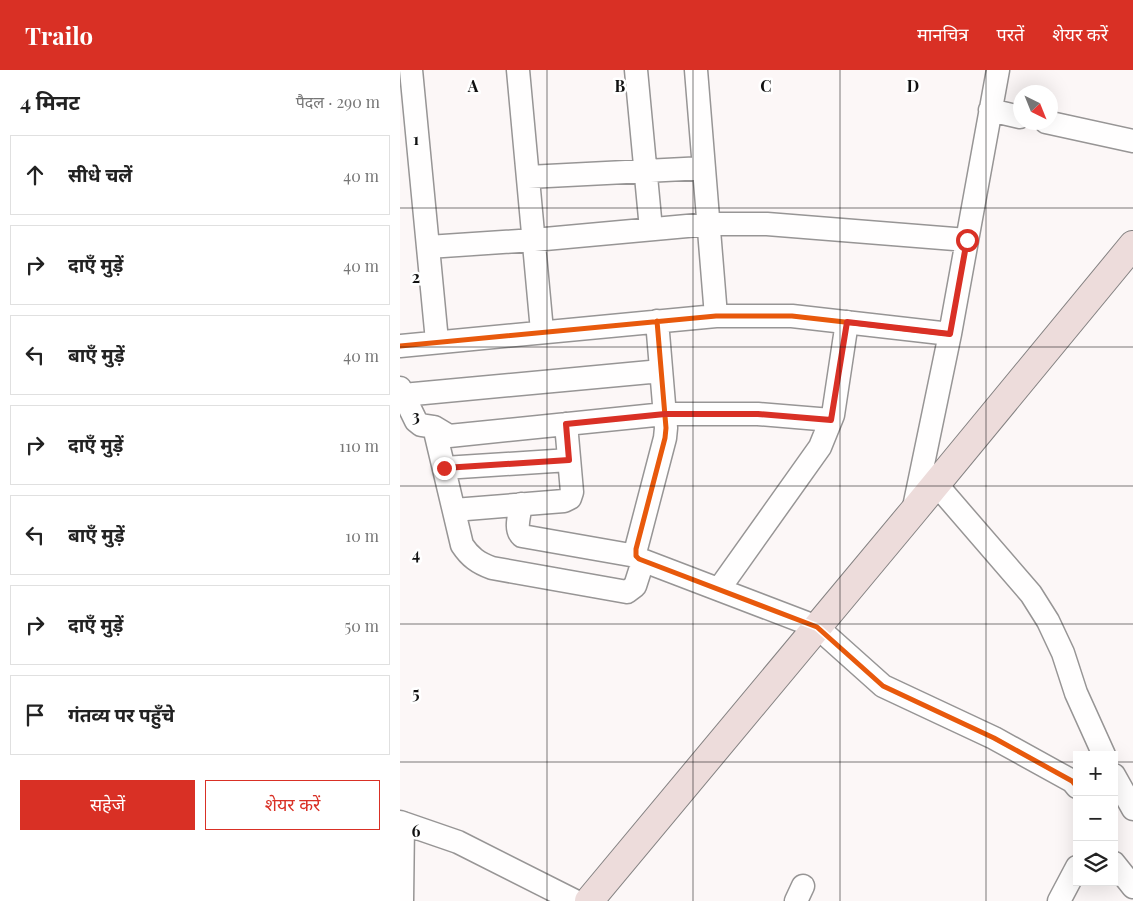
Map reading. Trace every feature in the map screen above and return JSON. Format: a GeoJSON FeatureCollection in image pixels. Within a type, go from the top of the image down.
{"type":"FeatureCollection","features":[{"type":"Feature","properties":{"kind":"main road"},"geometry":{"type":"LineString","coordinates":[[589,901],[1133,244]]}},
{"type":"Feature","properties":{"kind":"street"},"geometry":{"type":"LineString","coordinates":[[410,70],[437,341]]}},
{"type":"Feature","properties":{"kind":"street"},"geometry":{"type":"LineString","coordinates":[[518,70],[542,331]]}},
{"type":"Feature","properties":{"kind":"street"},"geometry":{"type":"LineString","coordinates":[[636,70],[651,229]]}},
{"type":"Feature","properties":{"kind":"street"},"geometry":{"type":"LineString","coordinates":[[696,70],[716,316]]}},
{"type":"Feature","properties":{"kind":"street"},"geometry":{"type":"LineString","coordinates":[[913,512],[950,334],[998,70]]}},
{"type":"Feature","properties":{"kind":"street"},"geometry":{"type":"LineString","coordinates":[[990,110],[1013,115]]}},
{"type":"Feature","properties":{"kind":"street"},"geometry":{"type":"LineString","coordinates":[[1058,125],[1133,141]]}},
{"type":"Feature","properties":{"kind":"street"},"geometry":{"type":"LineString","coordinates":[[528,177],[704,168]]}},
{"type":"Feature","properties":{"kind":"street"},"geometry":{"type":"LineString","coordinates":[[428,247],[534,240],[708,224],[767,224],[967,240]]}},
{"type":"Feature","properties":{"kind":"street"},"geometry":{"type":"LineString","coordinates":[[400,346],[542,331],[716,316],[792,316],[950,334]]}},
{"type":"Feature","properties":{"kind":"street"},"geometry":{"type":"LineString","coordinates":[[434,427],[462,545],[468,554],[478,562],[492,568],[628,592],[636,586],[640,558],[636,549],[665,438],[665,414],[657,321]]}},
{"type":"Feature","properties":{"kind":"street"},"geometry":{"type":"LineString","coordinates":[[719,590],[820,447],[831,420],[847,322]]}},
{"type":"Feature","properties":{"kind":"street"},"geometry":{"type":"LineString","coordinates":[[661,371],[402,391],[416,421],[421,425],[434,427],[449,436],[665,414],[758,414],[831,420]]}},
{"type":"Feature","properties":{"kind":"street"},"geometry":{"type":"LineString","coordinates":[[454,510],[564,501],[570,498],[572,492],[566,424]]}},
{"type":"Feature","properties":{"kind":"street"},"geometry":{"type":"LineString","coordinates":[[444,468],[569,460]]}},
{"type":"Feature","properties":{"kind":"street"},"geometry":{"type":"LineString","coordinates":[[936,484],[1031,594],[1048,621],[1063,653],[1098,751]]}},
{"type":"Feature","properties":{"kind":"street"},"geometry":{"type":"LineString","coordinates":[[521,504],[518,528],[522,536],[640,558],[817,627],[883,686],[994,738],[1073,780]]}},
{"type":"Feature","properties":{"kind":"street"},"geometry":{"type":"LineString","coordinates":[[1118,787],[1124,804]]}},
{"type":"Feature","properties":{"kind":"street"},"geometry":{"type":"LineString","coordinates":[[402,901],[402,823],[458,842],[575,901]]}},
{"type":"Feature","properties":{"kind":"street"},"geometry":{"type":"LineString","coordinates":[[1118,868],[1133,887]]}},
{"type":"Feature","properties":{"kind":"street"},"geometry":{"type":"LineString","coordinates":[[1059,901],[1073,875]]}},
{"type":"Feature","properties":{"kind":"cycle path"},"geometry":{"type":"LineString","coordinates":[[400,346],[716,316],[792,316],[950,334]]}},
{"type":"Feature","properties":{"kind":"cycle path"},"geometry":{"type":"LineString","coordinates":[[657,321],[666,428],[636,549],[636,556],[639,559],[817,627],[883,686],[994,738],[1073,782]]}},
{"type":"Feature","properties":{"kind":"route"},"geometry":{"type":"LineString","coordinates":[[444,468],[569,460],[566,424],[665,414],[727,413],[831,420],[847,322],[950,334],[967,240]]}}]}
